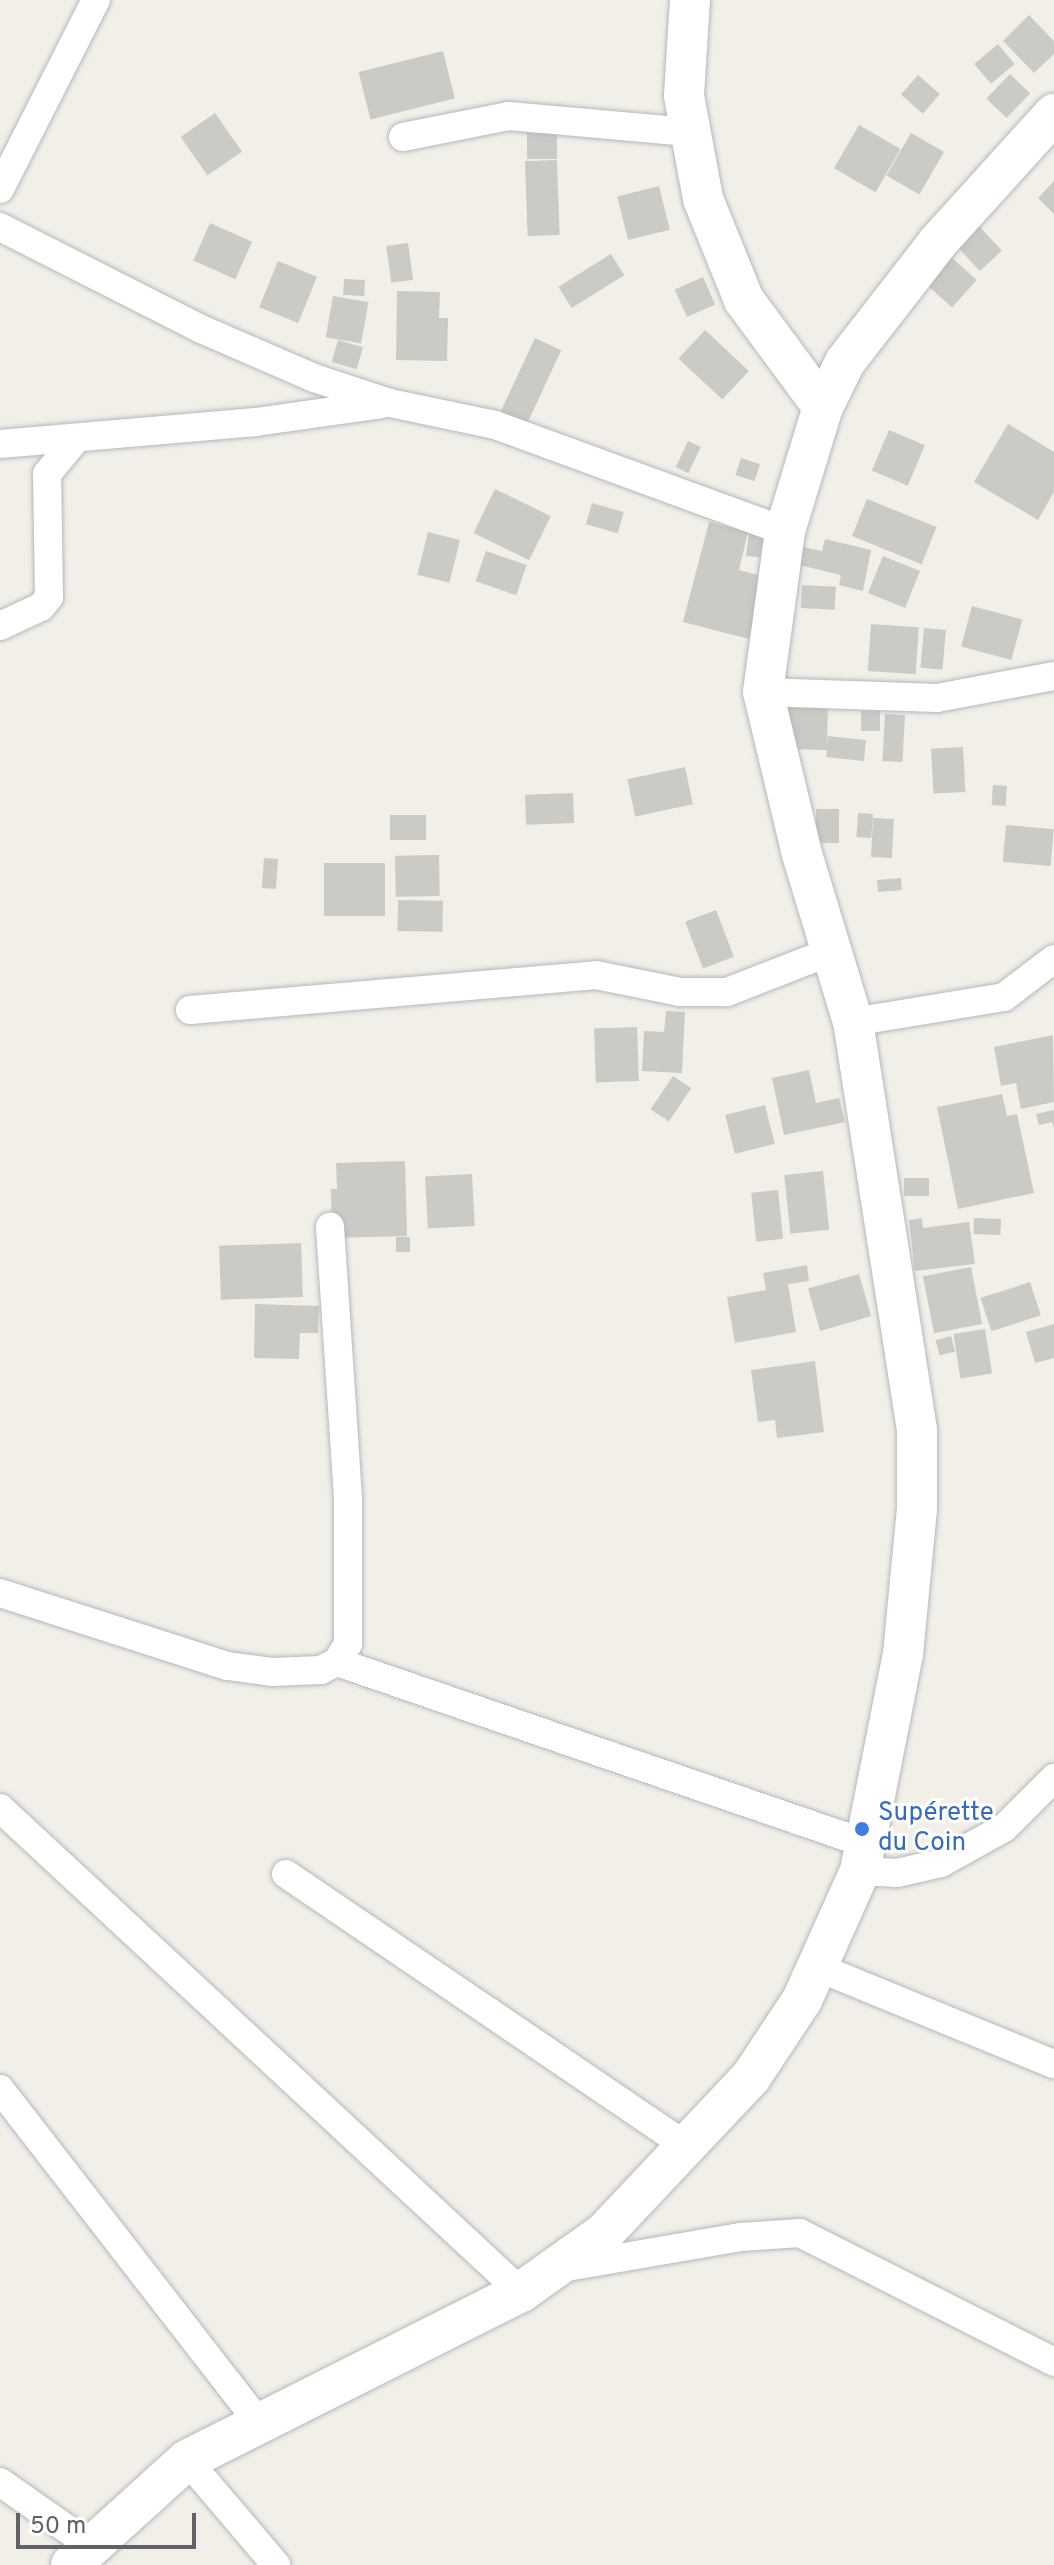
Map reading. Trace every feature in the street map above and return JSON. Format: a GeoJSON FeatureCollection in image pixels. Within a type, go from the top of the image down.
{"type":"FeatureCollection","features":[{"type":"Feature","properties":{"kind":"street"},"geometry":{"type":"LineString","coordinates":[[0,189],[96,0]]}},
{"type":"Feature","properties":{"kind":"street"},"geometry":{"type":"LineString","coordinates":[[690,0],[684,96],[688,132],[703,199],[744,300],[823,407]]}},
{"type":"Feature","properties":{"kind":"street"},"geometry":{"type":"LineString","coordinates":[[403,137],[509,116],[688,132]]}},
{"type":"Feature","properties":{"kind":"street"},"geometry":{"type":"LineString","coordinates":[[0,2482],[81,2555],[187,2460],[521,2292],[560,2268],[604,2233],[689,2148],[751,2077],[802,2000],[817,1967],[864,1857],[903,1654],[917,1509],[917,1430],[853,1022],[835,950],[802,854],[763,692],[785,531],[823,407],[845,362],[938,242],[1052,119]]}},
{"type":"Feature","properties":{"kind":"street"},"geometry":{"type":"LineString","coordinates":[[0,227],[201,329],[314,378],[390,403],[495,425],[785,531]]}},
{"type":"Feature","properties":{"kind":"street"},"geometry":{"type":"LineString","coordinates":[[0,444],[256,422],[390,403]]}},
{"type":"Feature","properties":{"kind":"street"},"geometry":{"type":"LineString","coordinates":[[0,626],[41,607],[49,597],[47,474],[76,439]]}},
{"type":"Feature","properties":{"kind":"street"},"geometry":{"type":"LineString","coordinates":[[763,692],[937,698],[1054,676]]}},
{"type":"Feature","properties":{"kind":"street"},"geometry":{"type":"LineString","coordinates":[[190,1010],[596,975],[680,992],[727,992],[835,950]]}},
{"type":"Feature","properties":{"kind":"street"},"geometry":{"type":"LineString","coordinates":[[853,1022],[1004,997],[1054,959]]}},
{"type":"Feature","properties":{"kind":"street"},"geometry":{"type":"LineString","coordinates":[[0,1593],[228,1666],[272,1672],[321,1670],[337,1662],[348,1644],[348,1498],[330,1227]]}},
{"type":"Feature","properties":{"kind":"street"},"geometry":{"type":"LineString","coordinates":[[337,1662],[864,1857],[897,1873],[941,1863],[1004,1828],[1054,1778]]}},
{"type":"Feature","properties":{"kind":"street"},"geometry":{"type":"LineString","coordinates":[[0,1808],[521,2292]]}},
{"type":"Feature","properties":{"kind":"street"},"geometry":{"type":"LineString","coordinates":[[286,1874],[689,2148]]}},
{"type":"Feature","properties":{"kind":"street"},"geometry":{"type":"LineString","coordinates":[[817,1967],[1054,2064]]}},
{"type":"Feature","properties":{"kind":"street"},"geometry":{"type":"LineString","coordinates":[[0,2089],[258,2422]]}},
{"type":"Feature","properties":{"kind":"street"},"geometry":{"type":"LineString","coordinates":[[560,2268],[741,2237],[800,2233],[1054,2362]]}},
{"type":"Feature","properties":{"kind":"street"},"geometry":{"type":"LineString","coordinates":[[187,2460],[276,2565]]}},
{"type":"Feature","properties":{"kind":"building"},"geometry":{"type":"Polygon","coordinates":[[[1029,15],[1054,41],[1054,54],[1034,73],[1003,41],[1029,15]]]}},
{"type":"Feature","properties":{"kind":"building"},"geometry":{"type":"Polygon","coordinates":[[[998,44],[1015,64],[991,84],[974,64],[998,44]]]}},
{"type":"Feature","properties":{"kind":"building"},"geometry":{"type":"Polygon","coordinates":[[[443,51],[455,99],[370,120],[359,72],[443,51]]]}},
{"type":"Feature","properties":{"kind":"building"},"geometry":{"type":"Polygon","coordinates":[[[1010,74],[1030,93],[1007,118],[986,98],[1010,74]]]}},
{"type":"Feature","properties":{"kind":"building"},"geometry":{"type":"Polygon","coordinates":[[[918,75],[940,94],[923,114],[901,95],[918,75]]]}},
{"type":"Feature","properties":{"kind":"building"},"geometry":{"type":"Polygon","coordinates":[[[215,113],[242,152],[208,176],[181,137],[215,113]]]}},
{"type":"Feature","properties":{"kind":"building"},"geometry":{"type":"Polygon","coordinates":[[[859,125],[901,149],[876,192],[834,168],[859,125]]]}},
{"type":"Feature","properties":{"kind":"building"},"geometry":{"type":"Polygon","coordinates":[[[527,133],[557,133],[557,159],[527,159],[527,133]]]}},
{"type":"Feature","properties":{"kind":"building"},"geometry":{"type":"Polygon","coordinates":[[[911,133],[944,152],[919,194],[886,175],[911,133]]]}},
{"type":"Feature","properties":{"kind":"building"},"geometry":{"type":"Polygon","coordinates":[[[557,160],[560,235],[528,236],[525,161],[557,160]]]}},
{"type":"Feature","properties":{"kind":"building"},"geometry":{"type":"Polygon","coordinates":[[[1054,181],[1054,214],[1038,198],[1054,181]]]}},
{"type":"Feature","properties":{"kind":"building"},"geometry":{"type":"Polygon","coordinates":[[[659,186],[670,230],[628,240],[617,196],[659,186]]]}},
{"type":"Feature","properties":{"kind":"building"},"geometry":{"type":"Polygon","coordinates":[[[210,223],[252,242],[235,279],[193,260],[210,223]]]}},
{"type":"Feature","properties":{"kind":"building"},"geometry":{"type":"Polygon","coordinates":[[[978,225],[1002,251],[980,271],[956,245],[978,225]]]}},
{"type":"Feature","properties":{"kind":"building"},"geometry":{"type":"Polygon","coordinates":[[[408,243],[413,280],[391,283],[386,246],[408,243]]]}},
{"type":"Feature","properties":{"kind":"building"},"geometry":{"type":"Polygon","coordinates":[[[611,254],[624,275],[572,308],[558,287],[611,254]]]}},
{"type":"Feature","properties":{"kind":"building"},"geometry":{"type":"Polygon","coordinates":[[[950,256],[977,280],[952,308],[925,283],[950,256]]]}},
{"type":"Feature","properties":{"kind":"building"},"geometry":{"type":"Polygon","coordinates":[[[278,261],[317,277],[298,323],[259,307],[278,261]]]}},
{"type":"Feature","properties":{"kind":"building"},"geometry":{"type":"Polygon","coordinates":[[[703,277],[715,304],[687,317],[675,290],[703,277]]]}},
{"type":"Feature","properties":{"kind":"building"},"geometry":{"type":"Polygon","coordinates":[[[344,279],[365,280],[364,296],[343,295],[344,279]]]}},
{"type":"Feature","properties":{"kind":"building"},"geometry":{"type":"Polygon","coordinates":[[[397,291],[440,292],[439,318],[448,318],[447,361],[396,360],[397,291]]]}},
{"type":"Feature","properties":{"kind":"building"},"geometry":{"type":"Polygon","coordinates":[[[333,296],[368,302],[361,344],[326,337],[333,296]]]}},
{"type":"Feature","properties":{"kind":"building"},"geometry":{"type":"Polygon","coordinates":[[[705,330],[749,371],[722,399],[678,359],[705,330]]]}},
{"type":"Feature","properties":{"kind":"building"},"geometry":{"type":"Polygon","coordinates":[[[535,338],[561,350],[527,425],[500,412],[535,338]]]}},
{"type":"Feature","properties":{"kind":"building"},"geometry":{"type":"Polygon","coordinates":[[[338,340],[363,347],[357,369],[332,362],[338,340]]]}},
{"type":"Feature","properties":{"kind":"building"},"geometry":{"type":"Polygon","coordinates":[[[1008,424],[1054,452],[1054,492],[1038,520],[974,482],[1008,424]]]}},
{"type":"Feature","properties":{"kind":"building"},"geometry":{"type":"Polygon","coordinates":[[[889,430],[925,445],[908,486],[872,471],[889,430]]]}},
{"type":"Feature","properties":{"kind":"building"},"geometry":{"type":"Polygon","coordinates":[[[688,441],[701,447],[688,473],[676,467],[688,441]]]}},
{"type":"Feature","properties":{"kind":"building"},"geometry":{"type":"Polygon","coordinates":[[[741,458],[760,464],[754,481],[735,475],[741,458]]]}},
{"type":"Feature","properties":{"kind":"building"},"geometry":{"type":"Polygon","coordinates":[[[495,489],[551,516],[529,560],[474,533],[495,489]]]}},
{"type":"Feature","properties":{"kind":"building"},"geometry":{"type":"Polygon","coordinates":[[[867,499],[937,527],[922,564],[852,536],[867,499]]]}},
{"type":"Feature","properties":{"kind":"building"},"geometry":{"type":"Polygon","coordinates":[[[592,503],[624,512],[618,533],[586,524],[592,503]]]}},
{"type":"Feature","properties":{"kind":"building"},"geometry":{"type":"Polygon","coordinates":[[[709,522],[748,532],[739,570],[765,577],[749,639],[683,622],[709,522]]]}},
{"type":"Feature","properties":{"kind":"building"},"geometry":{"type":"Polygon","coordinates":[[[428,532],[460,540],[449,583],[417,575],[428,532]]]}},
{"type":"Feature","properties":{"kind":"building"},"geometry":{"type":"Polygon","coordinates":[[[749,533],[764,535],[761,558],[746,556],[749,533]]]}},
{"type":"Feature","properties":{"kind":"building"},"geometry":{"type":"Polygon","coordinates":[[[825,539],[871,550],[863,591],[839,585],[841,575],[799,565],[803,547],[822,551],[825,539]]]}},
{"type":"Feature","properties":{"kind":"building"},"geometry":{"type":"Polygon","coordinates":[[[486,551],[527,565],[516,595],[476,581],[486,551]]]}},
{"type":"Feature","properties":{"kind":"building"},"geometry":{"type":"Polygon","coordinates":[[[883,556],[920,571],[905,608],[868,593],[883,556]]]}},
{"type":"Feature","properties":{"kind":"building"},"geometry":{"type":"Polygon","coordinates":[[[802,585],[836,587],[835,610],[801,608],[802,585]]]}},
{"type":"Feature","properties":{"kind":"building"},"geometry":{"type":"Polygon","coordinates":[[[972,606],[1022,619],[1011,660],[961,647],[972,606]]]}},
{"type":"Feature","properties":{"kind":"building"},"geometry":{"type":"Polygon","coordinates":[[[871,624],[919,627],[916,674],[868,671],[871,624]]]}},
{"type":"Feature","properties":{"kind":"building"},"geometry":{"type":"Polygon","coordinates":[[[924,628],[946,630],[942,670],[921,668],[924,628]]]}},
{"type":"Feature","properties":{"kind":"building"},"geometry":{"type":"Polygon","coordinates":[[[788,702],[828,703],[827,745],[828,736],[866,740],[864,761],[826,757],[827,750],[787,749],[788,702]]]}},
{"type":"Feature","properties":{"kind":"building"},"geometry":{"type":"Polygon","coordinates":[[[861,711],[880,711],[880,731],[861,731],[861,711]]]}},
{"type":"Feature","properties":{"kind":"building"},"geometry":{"type":"Polygon","coordinates":[[[885,714],[905,715],[903,762],[883,761],[885,714]]]}},
{"type":"Feature","properties":{"kind":"building"},"geometry":{"type":"Polygon","coordinates":[[[963,747],[965,792],[933,794],[931,749],[963,747]]]}},
{"type":"Feature","properties":{"kind":"building"},"geometry":{"type":"Polygon","coordinates":[[[685,767],[693,804],[635,816],[627,779],[685,767]]]}},
{"type":"Feature","properties":{"kind":"building"},"geometry":{"type":"Polygon","coordinates":[[[993,785],[1007,786],[1006,806],[992,805],[993,785]]]}},
{"type":"Feature","properties":{"kind":"building"},"geometry":{"type":"Polygon","coordinates":[[[573,793],[574,823],[526,825],[525,795],[573,793]]]}},
{"type":"Feature","properties":{"kind":"building"},"geometry":{"type":"Polygon","coordinates":[[[816,809],[839,809],[839,843],[816,843],[816,809]]]}},
{"type":"Feature","properties":{"kind":"building"},"geometry":{"type":"Polygon","coordinates":[[[858,813],[873,814],[871,838],[856,837],[858,813]]]}},
{"type":"Feature","properties":{"kind":"building"},"geometry":{"type":"Polygon","coordinates":[[[390,815],[426,815],[426,840],[390,840],[390,815]]]}},
{"type":"Feature","properties":{"kind":"building"},"geometry":{"type":"Polygon","coordinates":[[[873,818],[894,819],[892,858],[871,857],[873,818]]]}},
{"type":"Feature","properties":{"kind":"building"},"geometry":{"type":"Polygon","coordinates":[[[1006,825],[1054,829],[1051,866],[1003,862],[1006,825]]]}},
{"type":"Feature","properties":{"kind":"building"},"geometry":{"type":"Polygon","coordinates":[[[439,855],[440,896],[396,897],[395,856],[439,855]]]}},
{"type":"Feature","properties":{"kind":"building"},"geometry":{"type":"Polygon","coordinates":[[[264,858],[278,859],[276,889],[262,888],[264,858]]]}},
{"type":"Feature","properties":{"kind":"building"},"geometry":{"type":"Polygon","coordinates":[[[324,863],[385,863],[385,916],[324,916],[324,863]]]}},
{"type":"Feature","properties":{"kind":"building"},"geometry":{"type":"Polygon","coordinates":[[[901,878],[902,890],[878,892],[877,880],[901,878]]]}},
{"type":"Feature","properties":{"kind":"building"},"geometry":{"type":"Polygon","coordinates":[[[398,900],[443,901],[442,932],[397,931],[398,900]]]}},
{"type":"Feature","properties":{"kind":"building"},"geometry":{"type":"Polygon","coordinates":[[[716,910],[734,957],[703,969],[685,922],[716,910]]]}},
{"type":"Feature","properties":{"kind":"building"},"geometry":{"type":"Polygon","coordinates":[[[666,1011],[685,1012],[682,1073],[642,1071],[644,1031],[664,1032],[666,1011]]]}},
{"type":"Feature","properties":{"kind":"building"},"geometry":{"type":"Polygon","coordinates":[[[637,1027],[639,1081],[596,1082],[594,1029],[637,1027]]]}},
{"type":"Feature","properties":{"kind":"building"},"geometry":{"type":"Polygon","coordinates":[[[1053,1035],[1054,1102],[1021,1109],[1016,1083],[1001,1086],[994,1047],[1053,1035]]]}},
{"type":"Feature","properties":{"kind":"building"},"geometry":{"type":"Polygon","coordinates":[[[809,1070],[816,1103],[839,1098],[845,1122],[784,1135],[772,1078],[809,1070]]]}},
{"type":"Feature","properties":{"kind":"building"},"geometry":{"type":"Polygon","coordinates":[[[673,1076],[691,1088],[669,1121],[651,1109],[673,1076]]]}},
{"type":"Feature","properties":{"kind":"building"},"geometry":{"type":"Polygon","coordinates":[[[1002,1094],[1007,1116],[1017,1114],[1034,1193],[958,1209],[937,1107],[1002,1094]]]}},
{"type":"Feature","properties":{"kind":"building"},"geometry":{"type":"Polygon","coordinates":[[[765,1105],[775,1144],[735,1154],[725,1115],[765,1105]]]}},
{"type":"Feature","properties":{"kind":"building"},"geometry":{"type":"Polygon","coordinates":[[[1054,1110],[1054,1128],[1052,1122],[1039,1125],[1036,1114],[1054,1110]]]}},
{"type":"Feature","properties":{"kind":"building"},"geometry":{"type":"Polygon","coordinates":[[[405,1161],[407,1236],[332,1238],[331,1189],[337,1189],[336,1163],[405,1161]]]}},
{"type":"Feature","properties":{"kind":"building"},"geometry":{"type":"Polygon","coordinates":[[[823,1171],[829,1230],[790,1234],[784,1175],[823,1171]]]}},
{"type":"Feature","properties":{"kind":"building"},"geometry":{"type":"Polygon","coordinates":[[[472,1174],[475,1226],[428,1228],[425,1176],[472,1174]]]}},
{"type":"Feature","properties":{"kind":"building"},"geometry":{"type":"Polygon","coordinates":[[[904,1178],[929,1178],[929,1196],[904,1196],[904,1178]]]}},
{"type":"Feature","properties":{"kind":"building"},"geometry":{"type":"Polygon","coordinates":[[[778,1190],[783,1239],[756,1242],[751,1193],[778,1190]]]}},
{"type":"Feature","properties":{"kind":"building"},"geometry":{"type":"Polygon","coordinates":[[[922,1218],[923,1228],[969,1222],[975,1264],[915,1271],[909,1220],[922,1218]]]}},
{"type":"Feature","properties":{"kind":"building"},"geometry":{"type":"Polygon","coordinates":[[[974,1218],[1001,1219],[1000,1235],[973,1234],[974,1218]]]}},
{"type":"Feature","properties":{"kind":"building"},"geometry":{"type":"Polygon","coordinates":[[[396,1237],[410,1237],[410,1252],[396,1252],[396,1237]]]}},
{"type":"Feature","properties":{"kind":"building"},"geometry":{"type":"Polygon","coordinates":[[[301,1243],[303,1297],[221,1300],[219,1246],[301,1243]]]}},
{"type":"Feature","properties":{"kind":"building"},"geometry":{"type":"Polygon","coordinates":[[[807,1265],[809,1281],[788,1284],[796,1332],[735,1343],[727,1297],[766,1290],[763,1273],[807,1265]]]}},
{"type":"Feature","properties":{"kind":"building"},"geometry":{"type":"Polygon","coordinates":[[[971,1267],[982,1324],[934,1333],[923,1276],[971,1267]]]}},
{"type":"Feature","properties":{"kind":"building"},"geometry":{"type":"Polygon","coordinates":[[[859,1274],[871,1316],[820,1331],[808,1289],[859,1274]]]}},
{"type":"Feature","properties":{"kind":"building"},"geometry":{"type":"Polygon","coordinates":[[[1030,1282],[1041,1315],[991,1331],[981,1298],[1030,1282]]]}},
{"type":"Feature","properties":{"kind":"building"},"geometry":{"type":"Polygon","coordinates":[[[255,1304],[319,1306],[318,1333],[300,1333],[299,1359],[254,1358],[255,1304]]]}},
{"type":"Feature","properties":{"kind":"building"},"geometry":{"type":"Polygon","coordinates":[[[1054,1324],[1054,1358],[1035,1363],[1026,1332],[1054,1324]]]}},
{"type":"Feature","properties":{"kind":"building"},"geometry":{"type":"Polygon","coordinates":[[[985,1329],[992,1373],[960,1378],[953,1334],[985,1329]]]}},
{"type":"Feature","properties":{"kind":"building"},"geometry":{"type":"Polygon","coordinates":[[[951,1336],[955,1351],[940,1356],[936,1340],[951,1336]]]}},
{"type":"Feature","properties":{"kind":"building"},"geometry":{"type":"Polygon","coordinates":[[[815,1361],[824,1432],[777,1438],[775,1420],[758,1422],[751,1370],[815,1361]]]}},
{"type":"Feature","properties":{"kind":"place","name":"Supérette du Coin"},"geometry":{"type":"Point","coordinates":[862,1829]}}]}
